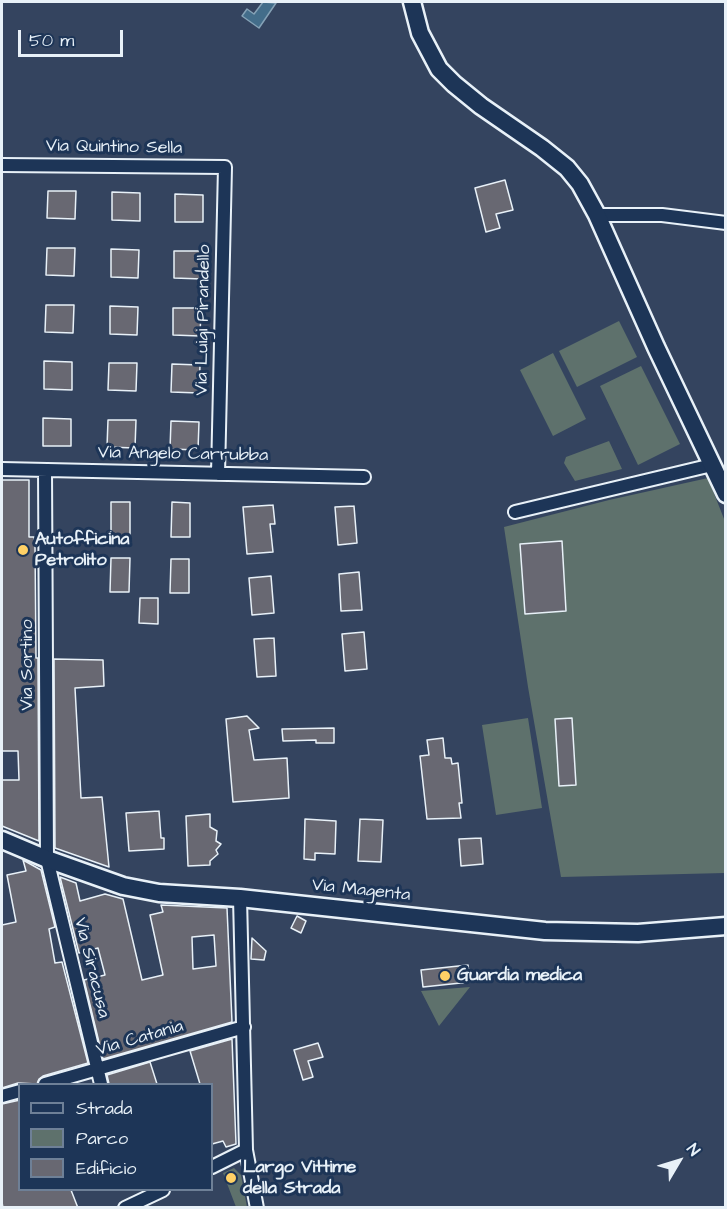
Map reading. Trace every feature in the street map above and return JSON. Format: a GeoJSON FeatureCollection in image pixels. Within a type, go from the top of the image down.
{"type":"FeatureCollection","features":[{"type":"Feature","properties":{"kind":"street"},"geometry":{"type":"LineString","coordinates":[[412,2],[420,33],[438,69],[481,106],[567,168],[580,184],[597,215],[656,347],[725,488]]}},
{"type":"Feature","properties":{"kind":"street","name":"Via Quintino Sella"},"geometry":{"type":"LineString","coordinates":[[2,165],[225,167]]}},
{"type":"Feature","properties":{"kind":"street","name":"Via Luigi Pirandello"},"geometry":{"type":"LineString","coordinates":[[218,474],[225,167]]}},
{"type":"Feature","properties":{"kind":"street"},"geometry":{"type":"LineString","coordinates":[[597,215],[662,215],[726,223]]}},
{"type":"Feature","properties":{"kind":"street"},"geometry":{"type":"LineString","coordinates":[[516,512],[712,465]]}},
{"type":"Feature","properties":{"kind":"street","name":"Via Angelo Carrubba"},"geometry":{"type":"LineString","coordinates":[[2,469],[364,477]]}},
{"type":"Feature","properties":{"kind":"street","name":"Via Sortino"},"geometry":{"type":"LineString","coordinates":[[45,470],[47,859]]}},
{"type":"Feature","properties":{"kind":"street","name":"Via Magenta"},"geometry":{"type":"LineString","coordinates":[[2,840],[123,886],[159,893],[240,898],[545,931],[638,933],[726,926]]}},
{"type":"Feature","properties":{"kind":"street","name":"Via Siracusa"},"geometry":{"type":"LineString","coordinates":[[47,859],[101,1083]]}},
{"type":"Feature","properties":{"kind":"street"},"geometry":{"type":"LineString","coordinates":[[240,898],[246,1150],[257,1208]]}},
{"type":"Feature","properties":{"kind":"street","name":"Via Catania"},"geometry":{"type":"LineString","coordinates":[[49,1083],[244,1028]]}},
{"type":"Feature","properties":{"kind":"street"},"geometry":{"type":"LineString","coordinates":[[2,1096],[18,1092]]}},
{"type":"Feature","properties":{"kind":"street"},"geometry":{"type":"LineString","coordinates":[[213,1166],[246,1150]]}},
{"type":"Feature","properties":{"kind":"street"},"geometry":{"type":"LineString","coordinates":[[129,1205],[161,1191]]}},
{"type":"Feature","properties":{"kind":"green space"},"geometry":{"type":"Polygon","coordinates":[[[619,321],[637,357],[577,387],[559,351],[619,321]]]}},
{"type":"Feature","properties":{"kind":"green space"},"geometry":{"type":"Polygon","coordinates":[[[553,353],[586,419],[553,436],[520,370],[553,353]]]}},
{"type":"Feature","properties":{"kind":"green space"},"geometry":{"type":"Polygon","coordinates":[[[641,366],[680,444],[638,465],[600,386],[641,366]]]}},
{"type":"Feature","properties":{"kind":"green space"},"geometry":{"type":"Polygon","coordinates":[[[609,441],[622,469],[575,481],[564,463],[566,457],[609,441]]]}},
{"type":"Feature","properties":{"kind":"green space"},"geometry":{"type":"Polygon","coordinates":[[[708,478],[726,524],[725,873],[561,877],[528,687],[504,527],[708,478]]]}},
{"type":"Feature","properties":{"kind":"green space"},"geometry":{"type":"Polygon","coordinates":[[[528,718],[542,808],[496,815],[482,725],[528,718]]]}},
{"type":"Feature","properties":{"kind":"green space"},"geometry":{"type":"Polygon","coordinates":[[[470,987],[439,1026],[421,991],[470,987]]]}},
{"type":"Feature","properties":{"kind":"green space"},"geometry":{"type":"Polygon","coordinates":[[[234,1168],[241,1175],[247,1207],[236,1207],[223,1173],[234,1168]]]}},
{"type":"Feature","properties":{"kind":"water"},"geometry":{"type":"Polygon","coordinates":[[[263,2],[276,3],[259,28],[242,16],[247,9],[254,14],[263,2]]]}},
{"type":"Feature","properties":{"kind":"building"},"geometry":{"type":"Polygon","coordinates":[[[505,180],[513,210],[496,214],[500,228],[486,232],[475,188],[505,180]]]}},
{"type":"Feature","properties":{"kind":"building"},"geometry":{"type":"Polygon","coordinates":[[[48,191],[76,191],[75,219],[47,218],[48,191]]]}},
{"type":"Feature","properties":{"kind":"building"},"geometry":{"type":"Polygon","coordinates":[[[112,192],[140,193],[140,221],[112,220],[112,192]]]}},
{"type":"Feature","properties":{"kind":"building"},"geometry":{"type":"Polygon","coordinates":[[[175,194],[203,195],[203,222],[175,222],[175,194]]]}},
{"type":"Feature","properties":{"kind":"building"},"geometry":{"type":"Polygon","coordinates":[[[47,248],[75,248],[74,276],[46,275],[47,248]]]}},
{"type":"Feature","properties":{"kind":"building"},"geometry":{"type":"Polygon","coordinates":[[[111,249],[139,250],[138,278],[111,277],[111,249]]]}},
{"type":"Feature","properties":{"kind":"building"},"geometry":{"type":"Polygon","coordinates":[[[174,251],[202,251],[202,279],[174,278],[174,251]]]}},
{"type":"Feature","properties":{"kind":"building"},"geometry":{"type":"Polygon","coordinates":[[[46,305],[74,305],[73,333],[45,332],[46,305]]]}},
{"type":"Feature","properties":{"kind":"building"},"geometry":{"type":"Polygon","coordinates":[[[110,306],[138,307],[137,335],[110,334],[110,306]]]}},
{"type":"Feature","properties":{"kind":"building"},"geometry":{"type":"Polygon","coordinates":[[[173,308],[201,308],[200,336],[173,335],[173,308]]]}},
{"type":"Feature","properties":{"kind":"building"},"geometry":{"type":"Polygon","coordinates":[[[44,361],[72,362],[72,390],[44,389],[44,361]]]}},
{"type":"Feature","properties":{"kind":"building"},"geometry":{"type":"Polygon","coordinates":[[[109,363],[137,363],[136,391],[108,390],[109,363]]]}},
{"type":"Feature","properties":{"kind":"building"},"geometry":{"type":"Polygon","coordinates":[[[172,364],[200,365],[199,393],[171,392],[172,364]]]}},
{"type":"Feature","properties":{"kind":"building"},"geometry":{"type":"Polygon","coordinates":[[[43,418],[71,419],[71,446],[43,446],[43,418]]]}},
{"type":"Feature","properties":{"kind":"building"},"geometry":{"type":"Polygon","coordinates":[[[108,420],[136,420],[135,448],[107,447],[108,420]]]}},
{"type":"Feature","properties":{"kind":"building"},"geometry":{"type":"Polygon","coordinates":[[[171,421],[199,422],[198,450],[170,449],[171,421]]]}},
{"type":"Feature","properties":{"kind":"building"},"geometry":{"type":"Polygon","coordinates":[[[2,480],[29,480],[29,537],[34,537],[35,545],[39,841],[2,826],[2,780],[19,780],[18,751],[2,751],[2,480]]]}},
{"type":"Feature","properties":{"kind":"building"},"geometry":{"type":"Polygon","coordinates":[[[111,502],[130,502],[130,535],[111,535],[111,502]]]}},
{"type":"Feature","properties":{"kind":"building"},"geometry":{"type":"Polygon","coordinates":[[[172,502],[190,503],[190,537],[171,537],[172,502]]]}},
{"type":"Feature","properties":{"kind":"building"},"geometry":{"type":"Polygon","coordinates":[[[273,505],[275,524],[270,524],[273,552],[247,554],[243,507],[273,505]]]}},
{"type":"Feature","properties":{"kind":"building"},"geometry":{"type":"Polygon","coordinates":[[[354,506],[357,543],[338,545],[335,507],[354,506]]]}},
{"type":"Feature","properties":{"kind":"building"},"geometry":{"type":"Polygon","coordinates":[[[562,541],[566,611],[525,614],[520,544],[562,541]]]}},
{"type":"Feature","properties":{"kind":"building"},"geometry":{"type":"Polygon","coordinates":[[[111,558],[130,558],[129,592],[110,592],[111,558]]]}},
{"type":"Feature","properties":{"kind":"building"},"geometry":{"type":"Polygon","coordinates":[[[171,559],[189,559],[189,593],[170,593],[171,559]]]}},
{"type":"Feature","properties":{"kind":"building"},"geometry":{"type":"Polygon","coordinates":[[[359,572],[362,610],[341,611],[339,574],[359,572]]]}},
{"type":"Feature","properties":{"kind":"building"},"geometry":{"type":"Polygon","coordinates":[[[271,576],[274,613],[252,615],[249,578],[271,576]]]}},
{"type":"Feature","properties":{"kind":"building"},"geometry":{"type":"Polygon","coordinates":[[[140,598],[158,598],[158,624],[139,623],[140,598]]]}},
{"type":"Feature","properties":{"kind":"building"},"geometry":{"type":"Polygon","coordinates":[[[364,632],[367,669],[345,671],[342,634],[364,632]]]}},
{"type":"Feature","properties":{"kind":"building"},"geometry":{"type":"Polygon","coordinates":[[[274,638],[276,676],[257,677],[254,639],[274,638]]]}},
{"type":"Feature","properties":{"kind":"building"},"geometry":{"type":"Polygon","coordinates":[[[54,659],[103,660],[104,686],[75,688],[81,798],[102,797],[109,867],[55,848],[54,659]]]}},
{"type":"Feature","properties":{"kind":"building"},"geometry":{"type":"Polygon","coordinates":[[[247,716],[259,728],[249,730],[254,760],[287,758],[289,798],[233,802],[226,719],[247,716]]]}},
{"type":"Feature","properties":{"kind":"building"},"geometry":{"type":"Polygon","coordinates":[[[572,718],[576,785],[559,786],[555,719],[572,718]]]}},
{"type":"Feature","properties":{"kind":"building"},"geometry":{"type":"Polygon","coordinates":[[[334,728],[334,743],[316,743],[316,740],[283,741],[282,729],[334,728]]]}},
{"type":"Feature","properties":{"kind":"building"},"geometry":{"type":"Polygon","coordinates":[[[443,738],[445,758],[451,758],[452,764],[458,763],[462,803],[459,803],[461,818],[427,819],[420,756],[429,755],[427,740],[443,738]]]}},
{"type":"Feature","properties":{"kind":"building"},"geometry":{"type":"Polygon","coordinates":[[[159,811],[164,849],[129,851],[126,813],[159,811]]]}},
{"type":"Feature","properties":{"kind":"building"},"geometry":{"type":"Polygon","coordinates":[[[210,814],[210,827],[217,831],[216,841],[221,844],[216,850],[218,854],[210,861],[210,865],[188,866],[186,816],[210,814]]]}},
{"type":"Feature","properties":{"kind":"building"},"geometry":{"type":"Polygon","coordinates":[[[305,819],[336,821],[335,854],[315,853],[315,860],[304,859],[305,819]]]}},
{"type":"Feature","properties":{"kind":"building"},"geometry":{"type":"Polygon","coordinates":[[[360,819],[383,820],[381,862],[358,861],[360,819]]]}},
{"type":"Feature","properties":{"kind":"building"},"geometry":{"type":"Polygon","coordinates":[[[481,838],[483,864],[461,866],[459,839],[481,838]]]}},
{"type":"Feature","properties":{"kind":"building"},"geometry":{"type":"Polygon","coordinates":[[[23,860],[41,870],[55,927],[49,929],[55,963],[62,962],[88,1063],[43,1076],[37,1083],[18,1083],[2,1088],[2,925],[16,922],[7,875],[26,871],[23,860]]]}},
{"type":"Feature","properties":{"kind":"building"},"geometry":{"type":"Polygon","coordinates":[[[60,877],[76,883],[80,901],[105,894],[123,899],[142,980],[163,975],[150,915],[163,912],[161,905],[227,908],[232,1022],[103,1059],[84,980],[105,975],[98,948],[79,953],[60,877]],[[214,935],[192,937],[193,969],[216,966],[214,935]]]}},
{"type":"Feature","properties":{"kind":"building"},"geometry":{"type":"Polygon","coordinates":[[[297,916],[306,921],[301,933],[291,928],[297,916]]]}},
{"type":"Feature","properties":{"kind":"building"},"geometry":{"type":"Polygon","coordinates":[[[252,938],[266,951],[264,960],[251,959],[252,938]]]}},
{"type":"Feature","properties":{"kind":"building","name":"Guardia medica"},"geometry":{"type":"Polygon","coordinates":[[[468,965],[470,982],[423,987],[421,970],[468,965]]]}},
{"type":"Feature","properties":{"kind":"building"},"geometry":{"type":"Polygon","coordinates":[[[232,1039],[236,1144],[226,1147],[223,1141],[213,1144],[213,1083],[200,1083],[190,1051],[232,1039]]]}},
{"type":"Feature","properties":{"kind":"building"},"geometry":{"type":"Polygon","coordinates":[[[318,1043],[323,1057],[308,1061],[313,1077],[303,1080],[294,1050],[318,1043]]]}},
{"type":"Feature","properties":{"kind":"building"},"geometry":{"type":"Polygon","coordinates":[[[150,1062],[157,1083],[109,1083],[107,1075],[150,1062]]]}},
{"type":"Feature","properties":{"kind":"building"},"geometry":{"type":"Polygon","coordinates":[[[18,1100],[18,1191],[71,1191],[78,1208],[3,1208],[2,1104],[18,1100]]]}},
{"type":"Feature","properties":{"kind":"place","name":"Autofficina Petrolito"},"geometry":{"type":"Point","coordinates":[23,550]}},
{"type":"Feature","properties":{"kind":"place","name":"Guardia medica"},"geometry":{"type":"Point","coordinates":[445,976]}},
{"type":"Feature","properties":{"kind":"place","name":"Largo Vittime della Strada"},"geometry":{"type":"Point","coordinates":[231,1178]}}]}
